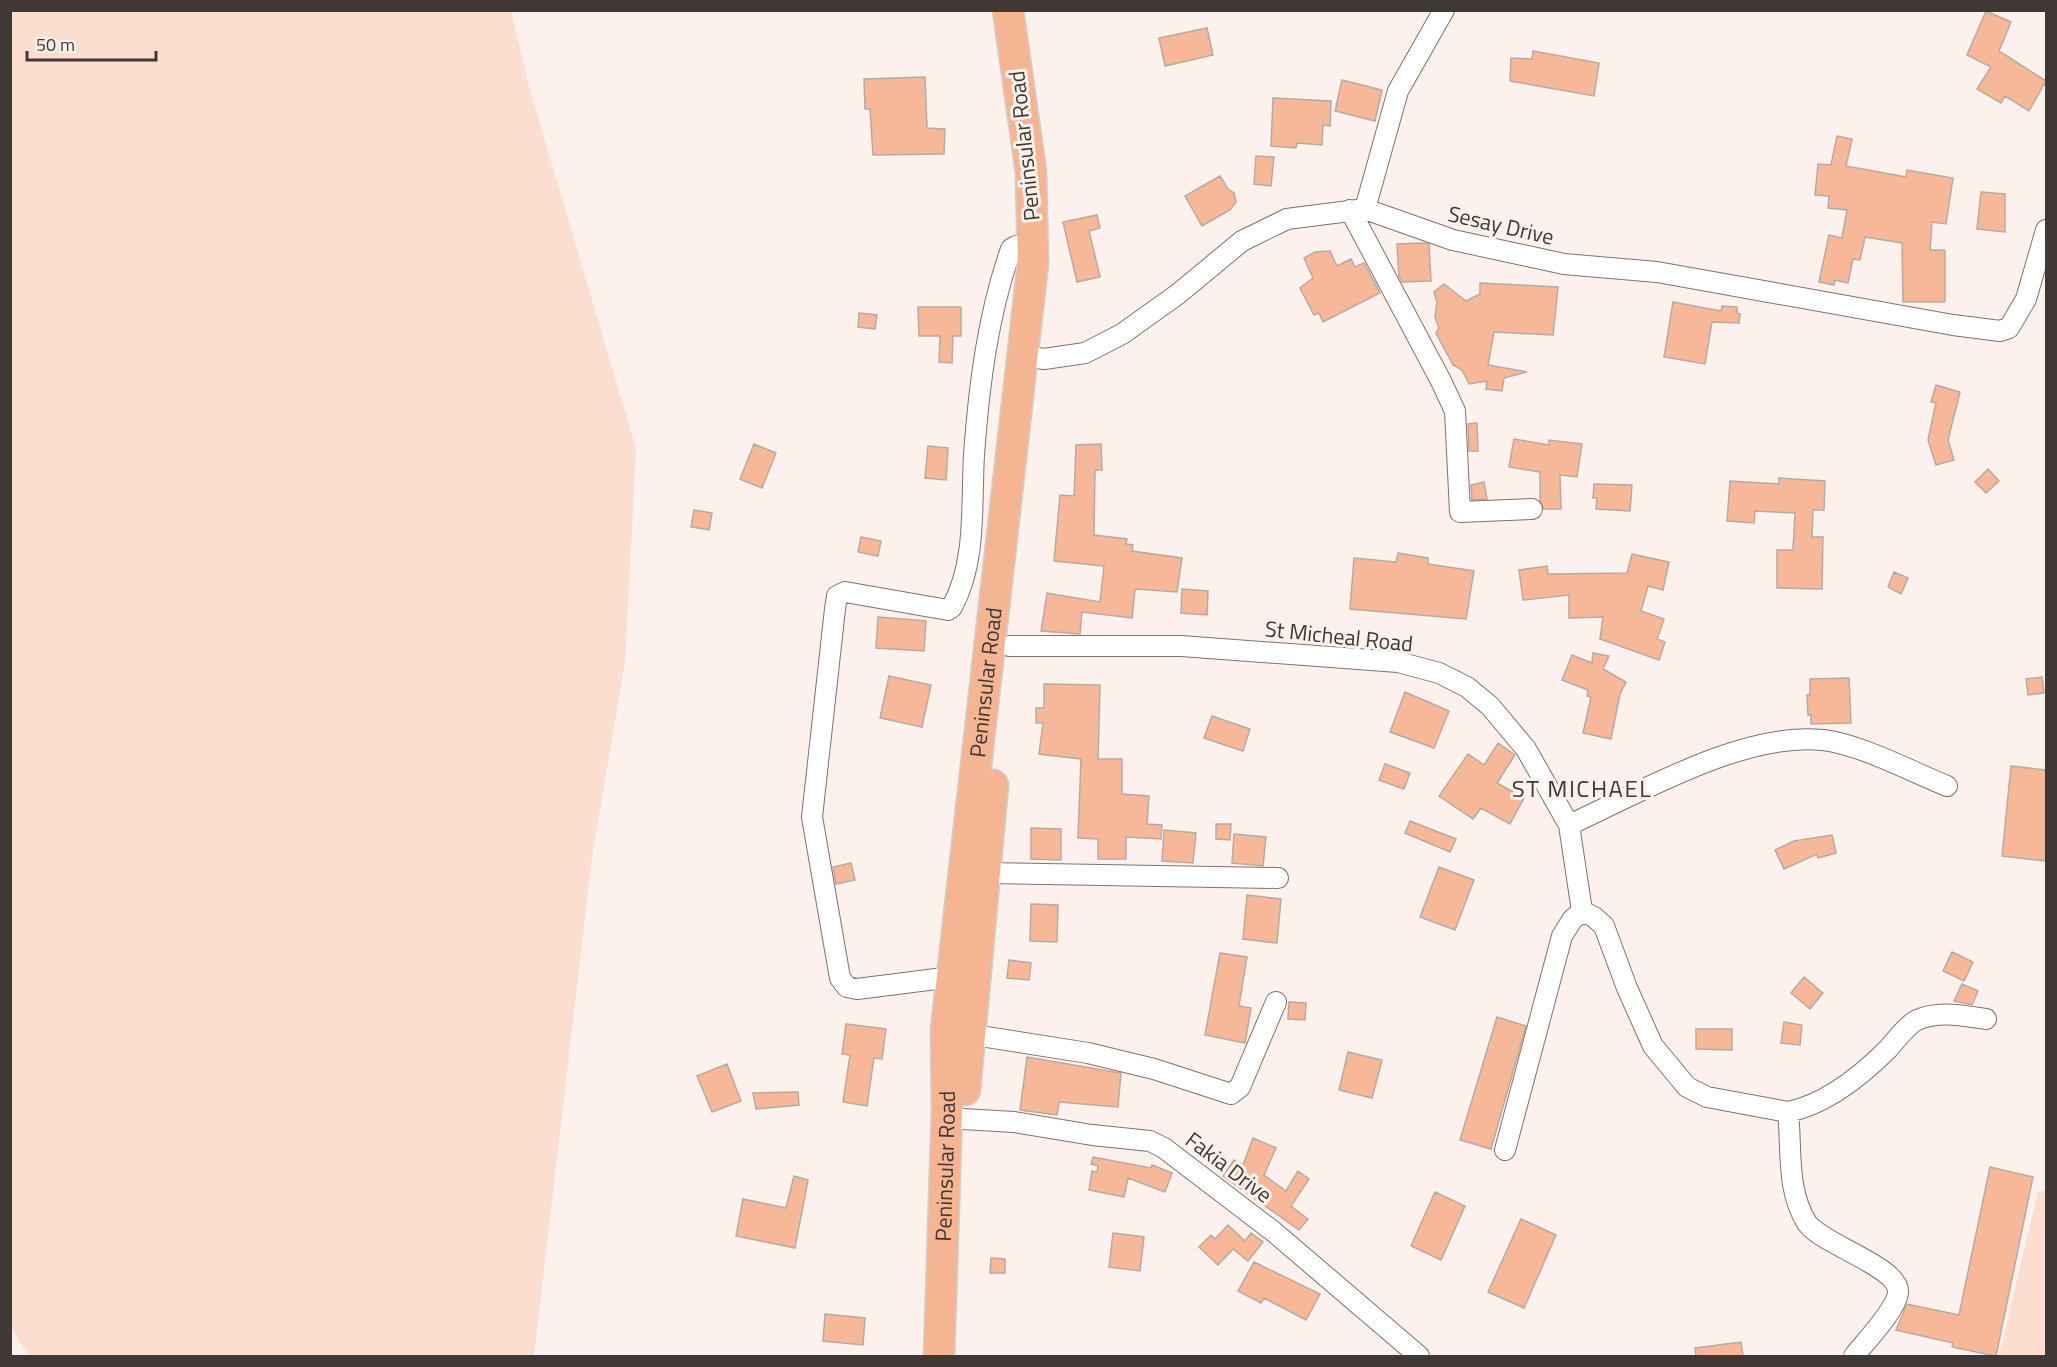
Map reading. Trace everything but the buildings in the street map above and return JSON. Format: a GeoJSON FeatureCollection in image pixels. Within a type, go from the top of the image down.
{"type":"FeatureCollection","features":[{"type":"Feature","properties":{"kind":"main road","name":"Peninsular Road"},"geometry":{"type":"LineString","coordinates":[[939,1356],[947,1110],[957,1032],[985,873],[1019,544],[1034,357],[1031,172],[1008,10]]}},
{"type":"Feature","properties":{"kind":"main road","name":"Peninsular Road"},"geometry":{"type":"LineString","coordinates":[[958,1356],[963,1119],[952,977],[1034,357],[1054,267],[1048,167],[1026,10]]}},
{"type":"Feature","properties":{"kind":"street"},"geometry":{"type":"LineString","coordinates":[[1444,10],[1398,91],[1357,209],[1455,411],[1460,512],[1532,509]]}},
{"type":"Feature","properties":{"kind":"street","name":"Sesay Drive"},"geometry":{"type":"LineString","coordinates":[[1034,357],[1085,353],[1122,334],[1178,294],[1242,241],[1287,219],[1357,209],[1453,240],[1564,264],[1657,272],[1953,325],[2000,331],[2009,328],[2026,299],[2046,230]]}},
{"type":"Feature","properties":{"kind":"street"},"geometry":{"type":"LineString","coordinates":[[952,977],[857,989],[847,987],[840,978],[812,817],[827,679],[837,596],[845,592],[948,610],[954,603],[968,569],[974,452],[988,327],[1011,249],[1016,246],[1033,246]]}},
{"type":"Feature","properties":{"kind":"street","name":"St Micheal Road"},"geometry":{"type":"LineString","coordinates":[[1009,646],[1181,646],[1398,662],[1439,673],[1467,687],[1498,715],[1526,749],[1569,825],[1582,911]]}},
{"type":"Feature","properties":{"kind":"street"},"geometry":{"type":"LineString","coordinates":[[1569,825],[1696,767],[1759,744],[1782,740],[1823,740],[1858,751],[1947,786]]}},
{"type":"Feature","properties":{"kind":"street"},"geometry":{"type":"LineString","coordinates":[[985,873],[1278,878]]}},
{"type":"Feature","properties":{"kind":"street"},"geometry":{"type":"LineString","coordinates":[[1505,1150],[1562,936],[1572,920],[1582,911],[1594,917],[1604,926],[1653,1046],[1687,1087],[1707,1096],[1788,1112],[1812,1106],[1841,1088],[1877,1059],[1916,1020],[1948,1014],[1986,1019]]}},
{"type":"Feature","properties":{"kind":"street"},"geometry":{"type":"LineString","coordinates":[[957,1032],[1032,1043],[1121,1061],[1154,1069],[1231,1094],[1240,1087],[1276,1002]]}},
{"type":"Feature","properties":{"kind":"street"},"geometry":{"type":"LineString","coordinates":[[1788,1112],[1793,1195],[1807,1222],[1819,1235],[1887,1273],[1896,1283],[1898,1293],[1893,1306],[1854,1356]]}},
{"type":"Feature","properties":{"kind":"street","name":"Fakia Drive"},"geometry":{"type":"LineString","coordinates":[[963,1119],[1014,1122],[1092,1136],[1150,1141],[1164,1148],[1274,1232],[1419,1356]]}},
{"type":"Feature","properties":{"kind":"shaded area"},"geometry":{"type":"Polygon","coordinates":[[[10,11],[511,11],[530,90],[636,449],[625,662],[592,857],[534,1356],[29,1356],[11,1328],[10,11]]]}},
{"type":"Feature","properties":{"kind":"shaded area"},"geometry":{"type":"Polygon","coordinates":[[[2046,1190],[2046,1356],[1999,1356],[2038,1192],[2046,1190]]]}},
{"type":"Feature","properties":{"kind":"district","name":"ST MICHAEL"},"geometry":{"type":"Point","coordinates":[1582,789]}}]}
